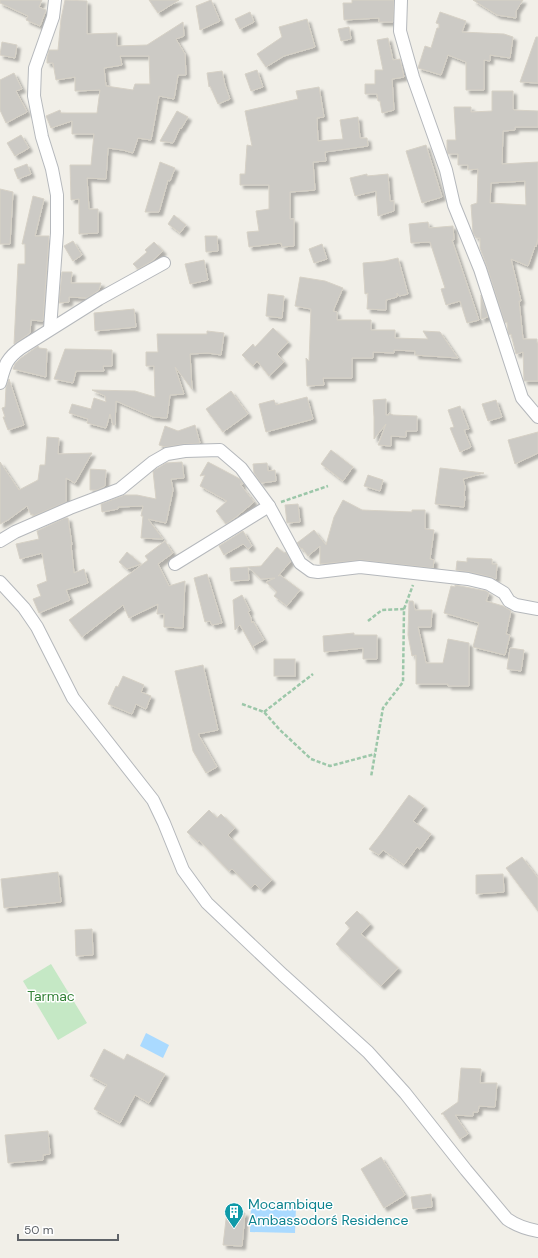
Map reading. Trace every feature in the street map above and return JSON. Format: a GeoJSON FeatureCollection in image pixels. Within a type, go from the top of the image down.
{"type":"FeatureCollection","features":[{"type":"Feature","properties":{"kind":"street"},"geometry":{"type":"LineString","coordinates":[[50,328],[57,233],[56,195],[52,169],[42,138],[34,96],[35,68],[53,17],[55,0]]}},
{"type":"Feature","properties":{"kind":"street"},"geometry":{"type":"LineString","coordinates":[[401,0],[400,30],[413,77],[446,170],[454,205],[480,268],[522,398],[538,417]]}},
{"type":"Feature","properties":{"kind":"street"},"geometry":{"type":"LineString","coordinates":[[0,383],[4,368],[10,356],[50,328],[164,263]]}},
{"type":"Feature","properties":{"kind":"street"},"geometry":{"type":"LineString","coordinates":[[0,541],[15,532],[70,508],[120,489],[153,462],[167,454],[184,451],[220,450],[241,468],[269,506],[300,563],[311,571],[318,572],[360,567],[468,579],[489,584],[504,593],[509,601],[516,605],[538,609]]}},
{"type":"Feature","properties":{"kind":"street"},"geometry":{"type":"LineString","coordinates":[[175,564],[269,506]]}},
{"type":"Feature","properties":{"kind":"street"},"geometry":{"type":"LineString","coordinates":[[0,582],[24,608],[37,627],[73,698],[153,800],[183,870],[207,903],[283,975],[368,1052],[405,1093],[507,1219],[514,1224],[538,1231]]}},
{"type":"Feature","properties":{"kind":"path"},"geometry":{"type":"LineString","coordinates":[[269,506],[328,486]]}},
{"type":"Feature","properties":{"kind":"path"},"geometry":{"type":"LineString","coordinates":[[371,778],[383,708],[403,682],[404,609],[417,573]]}},
{"type":"Feature","properties":{"kind":"path"},"geometry":{"type":"LineString","coordinates":[[368,621],[382,610],[404,609]]}},
{"type":"Feature","properties":{"kind":"path"},"geometry":{"type":"LineString","coordinates":[[264,712],[313,674]]}},
{"type":"Feature","properties":{"kind":"path"},"geometry":{"type":"LineString","coordinates":[[242,704],[264,712],[311,759],[330,766],[375,754]]}},
{"type":"Feature","properties":{"kind":"green space","name":"Tarmac"},"geometry":{"type":"Polygon","coordinates":[[[51,964],[87,1023],[58,1040],[23,981],[51,964]]]}},
{"type":"Feature","properties":{"kind":"water"},"geometry":{"type":"Polygon","coordinates":[[[146,1033],[169,1045],[163,1058],[140,1046],[146,1033]]]}},
{"type":"Feature","properties":{"kind":"water"},"geometry":{"type":"Polygon","coordinates":[[[251,1205],[296,1207],[295,1233],[250,1232],[251,1205]]]}},
{"type":"Feature","properties":{"kind":"building"},"geometry":{"type":"Polygon","coordinates":[[[0,0],[42,0],[39,7],[46,10],[40,26],[26,20],[28,16],[0,3],[0,0]]]}},
{"type":"Feature","properties":{"kind":"building"},"geometry":{"type":"Polygon","coordinates":[[[65,0],[87,1],[87,34],[117,33],[117,46],[147,45],[183,22],[184,36],[176,39],[185,54],[186,75],[178,75],[174,99],[159,96],[151,140],[138,138],[133,153],[108,148],[106,179],[87,178],[89,209],[98,209],[98,233],[79,234],[79,199],[71,200],[70,165],[91,165],[94,134],[72,134],[72,121],[51,128],[46,116],[60,110],[61,113],[97,113],[100,90],[75,91],[75,77],[56,80],[53,63],[47,63],[49,50],[58,50],[61,19],[65,0]],[[120,56],[122,65],[104,68],[106,86],[133,90],[135,84],[150,84],[149,56],[120,56]]]}},
{"type":"Feature","properties":{"kind":"building"},"geometry":{"type":"Polygon","coordinates":[[[149,0],[179,0],[158,13],[149,0]]]}},
{"type":"Feature","properties":{"kind":"building"},"geometry":{"type":"Polygon","coordinates":[[[211,0],[220,21],[200,30],[196,6],[211,0]]]}},
{"type":"Feature","properties":{"kind":"building"},"geometry":{"type":"Polygon","coordinates":[[[352,0],[394,0],[393,22],[379,22],[379,18],[344,20],[343,3],[352,3],[352,0]]]}},
{"type":"Feature","properties":{"kind":"building"},"geometry":{"type":"Polygon","coordinates":[[[473,0],[523,0],[516,11],[516,18],[497,15],[473,0]]]}},
{"type":"Feature","properties":{"kind":"building"},"geometry":{"type":"Polygon","coordinates":[[[250,12],[254,22],[240,29],[235,19],[250,12]]]}},
{"type":"Feature","properties":{"kind":"building"},"geometry":{"type":"Polygon","coordinates":[[[440,12],[466,21],[462,32],[504,34],[513,37],[510,58],[490,55],[490,61],[484,60],[484,90],[466,90],[466,62],[448,55],[441,75],[418,68],[425,46],[431,48],[437,28],[439,28],[439,24],[436,23],[440,12]]]}},
{"type":"Feature","properties":{"kind":"building"},"geometry":{"type":"Polygon","coordinates":[[[307,19],[315,47],[284,56],[266,67],[257,54],[282,37],[279,27],[307,19]]]}},
{"type":"Feature","properties":{"kind":"building"},"geometry":{"type":"Polygon","coordinates":[[[349,27],[351,39],[341,41],[338,29],[349,27]]]}},
{"type":"Feature","properties":{"kind":"building"},"geometry":{"type":"Polygon","coordinates":[[[536,37],[538,37],[538,83],[520,82],[536,37]]]}},
{"type":"Feature","properties":{"kind":"building"},"geometry":{"type":"Polygon","coordinates":[[[388,38],[393,60],[400,59],[404,77],[392,79],[394,110],[382,113],[377,94],[365,94],[365,84],[375,84],[375,70],[383,70],[377,40],[388,38]]]}},
{"type":"Feature","properties":{"kind":"building"},"geometry":{"type":"Polygon","coordinates":[[[2,42],[17,45],[15,58],[0,55],[2,42]]]}},
{"type":"Feature","properties":{"kind":"building"},"geometry":{"type":"Polygon","coordinates":[[[257,70],[263,87],[251,91],[245,74],[257,70]]]}},
{"type":"Feature","properties":{"kind":"building"},"geometry":{"type":"Polygon","coordinates":[[[222,71],[230,99],[218,104],[210,86],[209,87],[207,73],[222,71]]]}},
{"type":"Feature","properties":{"kind":"building"},"geometry":{"type":"Polygon","coordinates":[[[14,73],[22,89],[16,91],[27,112],[6,123],[0,110],[0,80],[14,73]]]}},
{"type":"Feature","properties":{"kind":"building"},"geometry":{"type":"Polygon","coordinates":[[[319,87],[324,117],[317,118],[318,141],[343,139],[340,120],[358,117],[360,138],[367,138],[368,146],[325,152],[326,161],[313,162],[315,190],[290,192],[290,219],[294,219],[294,246],[282,247],[281,243],[249,247],[247,232],[259,231],[256,211],[269,209],[269,185],[240,185],[240,174],[245,174],[247,145],[252,146],[245,111],[298,99],[296,91],[319,87]]]}},
{"type":"Feature","properties":{"kind":"building"},"geometry":{"type":"Polygon","coordinates":[[[492,91],[513,91],[514,110],[538,111],[538,127],[515,127],[515,130],[503,131],[502,164],[538,162],[538,238],[536,247],[535,246],[528,266],[511,259],[521,301],[519,301],[523,339],[537,339],[538,343],[538,381],[524,381],[523,352],[516,354],[511,334],[509,335],[508,332],[507,322],[505,323],[480,248],[480,238],[476,238],[473,233],[471,205],[477,203],[478,169],[468,170],[468,165],[458,165],[458,154],[448,154],[447,151],[447,140],[456,140],[454,107],[471,107],[471,112],[492,111],[492,91]],[[525,181],[491,183],[490,203],[526,205],[525,181]]]}},
{"type":"Feature","properties":{"kind":"building"},"geometry":{"type":"Polygon","coordinates":[[[177,111],[188,117],[181,129],[180,128],[173,143],[160,141],[177,111]]]}},
{"type":"Feature","properties":{"kind":"building"},"geometry":{"type":"Polygon","coordinates":[[[21,135],[29,148],[15,156],[7,143],[21,135]]]}},
{"type":"Feature","properties":{"kind":"building"},"geometry":{"type":"Polygon","coordinates":[[[426,145],[442,197],[422,203],[406,151],[426,145]]]}},
{"type":"Feature","properties":{"kind":"building"},"geometry":{"type":"Polygon","coordinates":[[[160,162],[175,168],[170,181],[168,180],[159,212],[145,212],[160,162]]]}},
{"type":"Feature","properties":{"kind":"building"},"geometry":{"type":"Polygon","coordinates":[[[27,164],[31,174],[18,179],[14,169],[27,164]]]}},
{"type":"Feature","properties":{"kind":"building"},"geometry":{"type":"Polygon","coordinates":[[[367,174],[367,176],[388,174],[390,201],[394,201],[394,211],[378,216],[376,191],[355,196],[350,178],[367,174]]]}},
{"type":"Feature","properties":{"kind":"building"},"geometry":{"type":"Polygon","coordinates":[[[0,189],[13,192],[10,244],[0,244],[0,189]]]}},
{"type":"Feature","properties":{"kind":"building"},"geometry":{"type":"Polygon","coordinates":[[[33,196],[44,199],[35,236],[49,236],[43,321],[31,320],[30,333],[14,344],[18,264],[25,264],[25,244],[22,244],[33,196]]]}},
{"type":"Feature","properties":{"kind":"building"},"geometry":{"type":"Polygon","coordinates":[[[174,215],[186,225],[180,233],[168,224],[174,215]]]}},
{"type":"Feature","properties":{"kind":"building"},"geometry":{"type":"Polygon","coordinates":[[[428,222],[429,228],[453,226],[454,240],[452,240],[479,320],[467,323],[460,301],[446,305],[441,289],[445,288],[430,242],[411,243],[409,224],[428,222]]]}},
{"type":"Feature","properties":{"kind":"building"},"geometry":{"type":"Polygon","coordinates":[[[205,236],[217,236],[218,251],[206,252],[205,236]]]}},
{"type":"Feature","properties":{"kind":"building"},"geometry":{"type":"Polygon","coordinates":[[[73,241],[82,255],[73,261],[64,246],[73,241]]]}},
{"type":"Feature","properties":{"kind":"building"},"geometry":{"type":"Polygon","coordinates":[[[154,242],[163,251],[152,261],[138,269],[133,264],[147,252],[145,250],[154,242]]]}},
{"type":"Feature","properties":{"kind":"building"},"geometry":{"type":"Polygon","coordinates":[[[322,244],[327,259],[314,263],[309,249],[322,244]]]}},
{"type":"Feature","properties":{"kind":"building"},"geometry":{"type":"Polygon","coordinates":[[[398,258],[408,294],[399,296],[397,293],[397,297],[386,300],[386,310],[367,309],[368,293],[365,294],[363,263],[398,258]]]}},
{"type":"Feature","properties":{"kind":"building"},"geometry":{"type":"Polygon","coordinates":[[[204,260],[208,280],[190,284],[185,264],[204,260]]]}},
{"type":"Feature","properties":{"kind":"building"},"geometry":{"type":"Polygon","coordinates":[[[62,272],[72,272],[71,283],[101,283],[99,290],[87,298],[69,297],[69,302],[59,303],[62,272]]]}},
{"type":"Feature","properties":{"kind":"building"},"geometry":{"type":"Polygon","coordinates":[[[300,277],[325,281],[343,288],[333,311],[337,312],[337,320],[371,320],[371,330],[395,330],[395,338],[428,339],[423,331],[440,332],[458,358],[415,355],[415,351],[394,350],[394,353],[373,352],[373,358],[352,358],[352,378],[323,378],[324,385],[307,386],[306,358],[309,361],[311,309],[295,306],[300,277]]]}},
{"type":"Feature","properties":{"kind":"building"},"geometry":{"type":"Polygon","coordinates":[[[268,294],[284,296],[282,318],[266,316],[268,294]]]}},
{"type":"Feature","properties":{"kind":"building"},"geometry":{"type":"Polygon","coordinates":[[[481,295],[488,317],[481,319],[481,295]]]}},
{"type":"Feature","properties":{"kind":"building"},"geometry":{"type":"Polygon","coordinates":[[[134,309],[136,327],[95,331],[94,313],[134,309]]]}},
{"type":"Feature","properties":{"kind":"building"},"geometry":{"type":"Polygon","coordinates":[[[273,328],[288,342],[277,354],[284,362],[269,376],[257,361],[253,366],[242,355],[253,344],[255,347],[273,328]]]}},
{"type":"Feature","properties":{"kind":"building"},"geometry":{"type":"Polygon","coordinates":[[[207,331],[224,333],[221,355],[208,353],[190,354],[192,389],[175,367],[184,394],[170,395],[167,418],[153,417],[116,401],[115,425],[113,425],[110,414],[106,428],[87,423],[88,419],[69,413],[72,404],[91,409],[94,398],[106,402],[105,396],[92,390],[135,391],[155,397],[154,366],[146,366],[146,352],[158,352],[157,334],[207,334],[207,331]]]}},
{"type":"Feature","properties":{"kind":"building"},"geometry":{"type":"Polygon","coordinates":[[[38,346],[39,348],[47,349],[46,377],[13,369],[15,364],[21,358],[38,346]]]}},
{"type":"Feature","properties":{"kind":"building"},"geometry":{"type":"Polygon","coordinates":[[[65,349],[112,350],[112,366],[103,366],[104,371],[76,371],[73,383],[54,379],[65,349]]]}},
{"type":"Feature","properties":{"kind":"building"},"geometry":{"type":"Polygon","coordinates":[[[9,379],[24,425],[8,430],[3,417],[5,417],[2,408],[5,407],[6,387],[9,379]]]}},
{"type":"Feature","properties":{"kind":"building"},"geometry":{"type":"Polygon","coordinates":[[[231,391],[248,414],[223,432],[206,409],[231,391]]]}},
{"type":"Feature","properties":{"kind":"building"},"geometry":{"type":"Polygon","coordinates":[[[307,397],[313,419],[266,432],[259,404],[274,400],[276,405],[307,397]]]}},
{"type":"Feature","properties":{"kind":"building"},"geometry":{"type":"Polygon","coordinates":[[[386,399],[386,415],[389,415],[389,413],[393,415],[417,416],[417,431],[406,431],[406,437],[391,436],[391,446],[378,445],[386,424],[374,439],[373,400],[386,399]]]}},
{"type":"Feature","properties":{"kind":"building"},"geometry":{"type":"Polygon","coordinates":[[[496,400],[502,417],[488,421],[482,404],[496,400]]]}},
{"type":"Feature","properties":{"kind":"building"},"geometry":{"type":"Polygon","coordinates":[[[460,406],[469,429],[464,430],[471,447],[460,452],[450,428],[454,427],[448,410],[460,406]]]}},
{"type":"Feature","properties":{"kind":"building"},"geometry":{"type":"Polygon","coordinates":[[[195,425],[200,443],[165,447],[159,445],[165,426],[178,431],[195,425]]]}},
{"type":"Feature","properties":{"kind":"building"},"geometry":{"type":"Polygon","coordinates":[[[538,432],[538,453],[515,464],[508,440],[538,432]]]}},
{"type":"Feature","properties":{"kind":"building"},"geometry":{"type":"Polygon","coordinates":[[[47,437],[59,438],[58,454],[92,453],[75,483],[66,478],[66,502],[33,516],[33,514],[31,515],[27,506],[0,524],[0,462],[19,490],[38,480],[40,465],[45,465],[47,437]]]}},
{"type":"Feature","properties":{"kind":"building"},"geometry":{"type":"Polygon","coordinates":[[[331,450],[353,467],[343,481],[321,464],[331,450]]]}},
{"type":"Feature","properties":{"kind":"building"},"geometry":{"type":"Polygon","coordinates":[[[182,462],[184,478],[171,479],[173,490],[166,523],[148,519],[163,539],[141,538],[143,516],[141,516],[143,506],[118,507],[118,509],[102,512],[101,504],[125,495],[137,495],[156,499],[153,471],[166,463],[182,462]]]}},
{"type":"Feature","properties":{"kind":"building"},"geometry":{"type":"Polygon","coordinates":[[[208,462],[240,479],[243,484],[240,484],[254,502],[226,524],[216,511],[227,501],[200,486],[205,475],[200,476],[208,462]]]}},
{"type":"Feature","properties":{"kind":"building"},"geometry":{"type":"Polygon","coordinates":[[[267,463],[268,471],[275,470],[276,481],[261,483],[254,473],[253,464],[267,463]]]}},
{"type":"Feature","properties":{"kind":"building"},"geometry":{"type":"Polygon","coordinates":[[[440,468],[484,473],[463,479],[465,487],[464,507],[435,504],[440,468]]]}},
{"type":"Feature","properties":{"kind":"building"},"geometry":{"type":"Polygon","coordinates":[[[90,469],[106,470],[105,486],[97,490],[90,490],[90,469]]]}},
{"type":"Feature","properties":{"kind":"building"},"geometry":{"type":"Polygon","coordinates":[[[368,475],[383,480],[380,491],[364,486],[368,475]]]}},
{"type":"Feature","properties":{"kind":"building"},"geometry":{"type":"Polygon","coordinates":[[[343,500],[362,510],[412,512],[412,510],[425,510],[425,529],[434,530],[430,559],[434,560],[433,568],[361,560],[320,564],[320,546],[308,556],[297,543],[314,530],[326,545],[334,517],[343,500]]]}},
{"type":"Feature","properties":{"kind":"building"},"geometry":{"type":"Polygon","coordinates":[[[298,504],[300,522],[287,523],[285,505],[298,504]]]}},
{"type":"Feature","properties":{"kind":"building"},"geometry":{"type":"Polygon","coordinates":[[[68,518],[74,573],[84,569],[88,583],[66,590],[70,600],[39,613],[33,599],[41,596],[37,585],[47,581],[42,553],[20,559],[16,544],[39,539],[37,531],[68,518]]]}},
{"type":"Feature","properties":{"kind":"building"},"geometry":{"type":"Polygon","coordinates":[[[243,531],[252,546],[248,549],[243,544],[224,555],[219,546],[243,531]]]}},
{"type":"Feature","properties":{"kind":"building"},"geometry":{"type":"Polygon","coordinates":[[[165,541],[173,553],[158,564],[169,586],[185,581],[183,628],[164,627],[164,614],[157,614],[158,604],[129,618],[123,605],[82,637],[69,620],[148,560],[145,556],[165,541]]]}},
{"type":"Feature","properties":{"kind":"building"},"geometry":{"type":"Polygon","coordinates":[[[277,547],[284,553],[286,552],[291,561],[278,576],[280,575],[300,590],[287,606],[274,596],[277,592],[266,582],[275,578],[261,579],[248,567],[249,580],[231,581],[230,568],[261,566],[277,547]]]}},
{"type":"Feature","properties":{"kind":"building"},"geometry":{"type":"Polygon","coordinates":[[[127,552],[141,564],[127,569],[119,562],[127,552]]]}},
{"type":"Feature","properties":{"kind":"building"},"geometry":{"type":"Polygon","coordinates":[[[467,558],[492,559],[492,564],[497,564],[496,579],[456,570],[457,561],[467,562],[467,558]]]}},
{"type":"Feature","properties":{"kind":"building"},"geometry":{"type":"Polygon","coordinates":[[[207,574],[222,623],[212,625],[210,621],[205,622],[194,578],[207,574]]]}},
{"type":"Feature","properties":{"kind":"building"},"geometry":{"type":"Polygon","coordinates":[[[455,585],[486,591],[489,593],[486,601],[503,606],[511,611],[506,634],[510,635],[505,655],[473,647],[479,623],[444,613],[451,586],[455,587],[455,585]]]}},
{"type":"Feature","properties":{"kind":"building"},"geometry":{"type":"Polygon","coordinates":[[[242,595],[250,611],[248,612],[252,623],[253,621],[264,640],[253,646],[254,650],[240,625],[235,630],[233,600],[242,595]]]}},
{"type":"Feature","properties":{"kind":"building"},"geometry":{"type":"Polygon","coordinates":[[[409,601],[413,601],[415,610],[432,610],[431,627],[418,627],[426,663],[443,663],[448,639],[469,643],[469,686],[448,686],[448,684],[416,684],[416,655],[412,656],[408,635],[409,601]]]}},
{"type":"Feature","properties":{"kind":"building"},"geometry":{"type":"Polygon","coordinates":[[[354,633],[354,635],[377,635],[377,659],[363,659],[363,648],[324,652],[323,636],[354,633]]]}},
{"type":"Feature","properties":{"kind":"building"},"geometry":{"type":"Polygon","coordinates":[[[510,648],[524,650],[521,671],[507,669],[510,648]]]}},
{"type":"Feature","properties":{"kind":"building"},"geometry":{"type":"Polygon","coordinates":[[[274,659],[295,659],[295,676],[274,676],[274,659]]]}},
{"type":"Feature","properties":{"kind":"building"},"geometry":{"type":"Polygon","coordinates":[[[203,665],[218,730],[198,734],[217,767],[206,773],[193,751],[175,671],[203,665]]]}},
{"type":"Feature","properties":{"kind":"building"},"geometry":{"type":"Polygon","coordinates":[[[123,676],[144,685],[141,692],[151,696],[146,709],[136,704],[132,714],[108,704],[116,686],[118,687],[123,676]]]}},
{"type":"Feature","properties":{"kind":"building"},"geometry":{"type":"Polygon","coordinates":[[[409,795],[424,806],[413,821],[431,834],[420,849],[417,847],[404,865],[383,850],[379,855],[369,849],[409,795]]]}},
{"type":"Feature","properties":{"kind":"building"},"geometry":{"type":"Polygon","coordinates":[[[209,810],[217,818],[221,814],[235,828],[228,835],[272,880],[261,890],[255,884],[251,888],[232,869],[229,871],[199,840],[198,842],[187,832],[209,810]]]}},
{"type":"Feature","properties":{"kind":"building"},"geometry":{"type":"Polygon","coordinates":[[[522,857],[538,878],[538,911],[506,868],[522,857]]]}},
{"type":"Feature","properties":{"kind":"building"},"geometry":{"type":"Polygon","coordinates":[[[58,872],[61,902],[4,908],[1,879],[58,872]]]}},
{"type":"Feature","properties":{"kind":"building"},"geometry":{"type":"Polygon","coordinates":[[[503,874],[504,892],[476,894],[476,875],[503,874]]]}},
{"type":"Feature","properties":{"kind":"building"},"geometry":{"type":"Polygon","coordinates":[[[357,911],[370,924],[361,934],[398,968],[381,986],[336,944],[350,928],[345,923],[357,911]]]}},
{"type":"Feature","properties":{"kind":"building"},"geometry":{"type":"Polygon","coordinates":[[[92,929],[93,955],[76,956],[75,930],[92,929]]]}},
{"type":"Feature","properties":{"kind":"building"},"geometry":{"type":"Polygon","coordinates":[[[104,1049],[124,1060],[127,1054],[165,1074],[149,1103],[135,1095],[120,1123],[94,1109],[107,1085],[90,1076],[104,1049]]]}},
{"type":"Feature","properties":{"kind":"building"},"geometry":{"type":"Polygon","coordinates":[[[461,1068],[481,1069],[480,1083],[497,1083],[495,1107],[479,1106],[478,1112],[473,1112],[473,1116],[455,1115],[468,1134],[460,1139],[443,1114],[441,1114],[458,1102],[461,1068]]]}},
{"type":"Feature","properties":{"kind":"building"},"geometry":{"type":"Polygon","coordinates":[[[48,1131],[50,1154],[43,1155],[43,1160],[8,1163],[5,1135],[48,1131]]]}},
{"type":"Feature","properties":{"kind":"building"},"geometry":{"type":"Polygon","coordinates":[[[381,1157],[405,1195],[384,1208],[361,1169],[381,1157]]]}},
{"type":"Feature","properties":{"kind":"building"},"geometry":{"type":"Polygon","coordinates":[[[431,1194],[432,1207],[413,1209],[411,1197],[431,1194]]]}},
{"type":"Feature","properties":{"kind":"building","name":"Mocambique Ambassodorś Residence"},"geometry":{"type":"Polygon","coordinates":[[[227,1211],[245,1213],[242,1246],[223,1245],[227,1211]]]}},
{"type":"Feature","properties":{"kind":"place","name":"Mocambique Ambassodorś Residence"},"geometry":{"type":"Point","coordinates":[234,1229]}}]}
